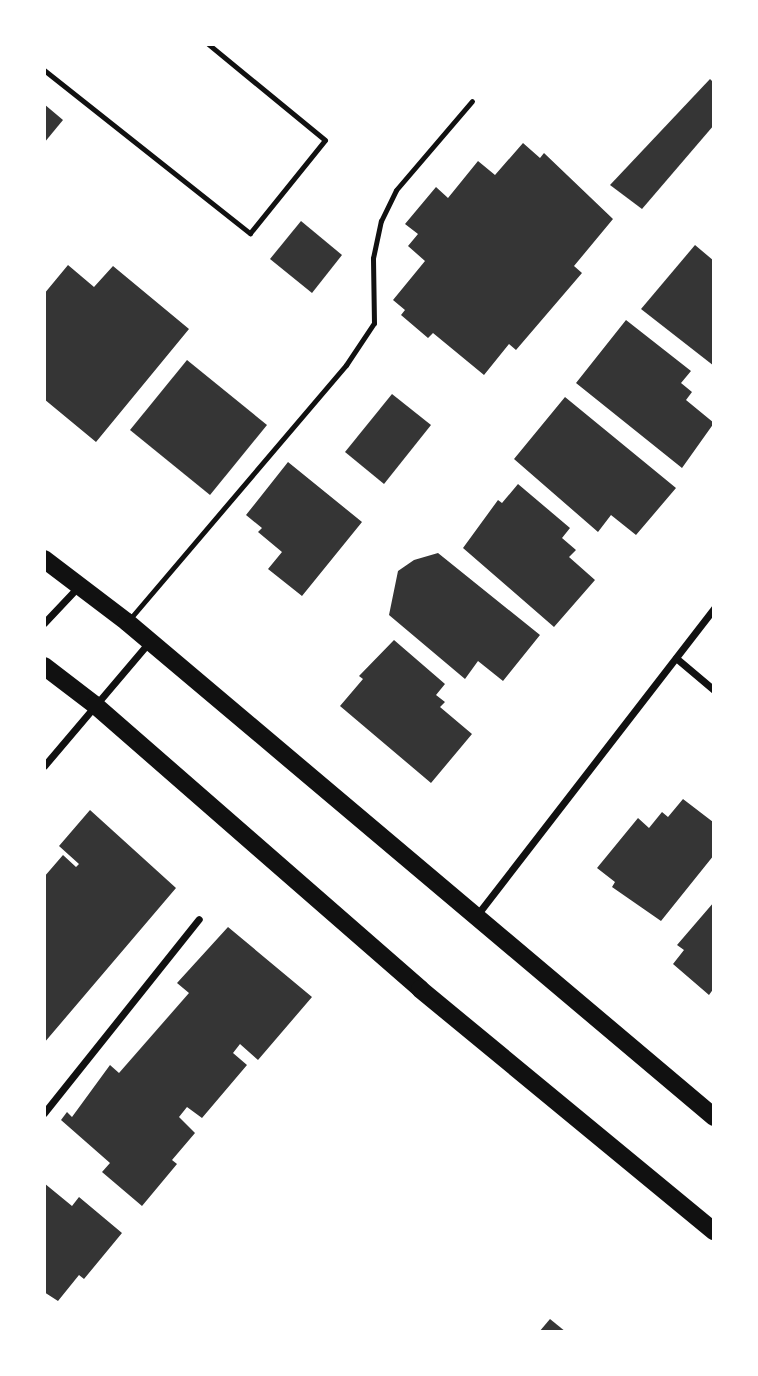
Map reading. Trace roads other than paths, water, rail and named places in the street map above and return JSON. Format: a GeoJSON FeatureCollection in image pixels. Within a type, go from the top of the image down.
{"type":"FeatureCollection","features":[{"type":"Feature","properties":{"kind":"main road"},"geometry":{"type":"LineString","coordinates":[[44,559],[127,622],[714,1117]]}},
{"type":"Feature","properties":{"kind":"main road"},"geometry":{"type":"LineString","coordinates":[[44,666],[95,705],[420,989],[714,1231]]}},
{"type":"Feature","properties":{"kind":"street"},"geometry":{"type":"LineString","coordinates":[[44,623],[78,587]]}},
{"type":"Feature","properties":{"kind":"street"},"geometry":{"type":"LineString","coordinates":[[477,915],[714,608]]}},
{"type":"Feature","properties":{"kind":"street"},"geometry":{"type":"LineString","coordinates":[[44,766],[149,642]]}},
{"type":"Feature","properties":{"kind":"street"},"geometry":{"type":"LineString","coordinates":[[676,658],[714,691]]}},
{"type":"Feature","properties":{"kind":"street"},"geometry":{"type":"LineString","coordinates":[[44,1113],[199,919]]}},
{"type":"Feature","properties":{"kind":"lane"},"geometry":{"type":"LineString","coordinates":[[44,70],[250,233],[325,141],[208,44]]}},
{"type":"Feature","properties":{"kind":"lane"},"geometry":{"type":"LineString","coordinates":[[127,622],[346,365],[374,323],[373,258],[381,221],[396,190],[472,101]]}}]}
